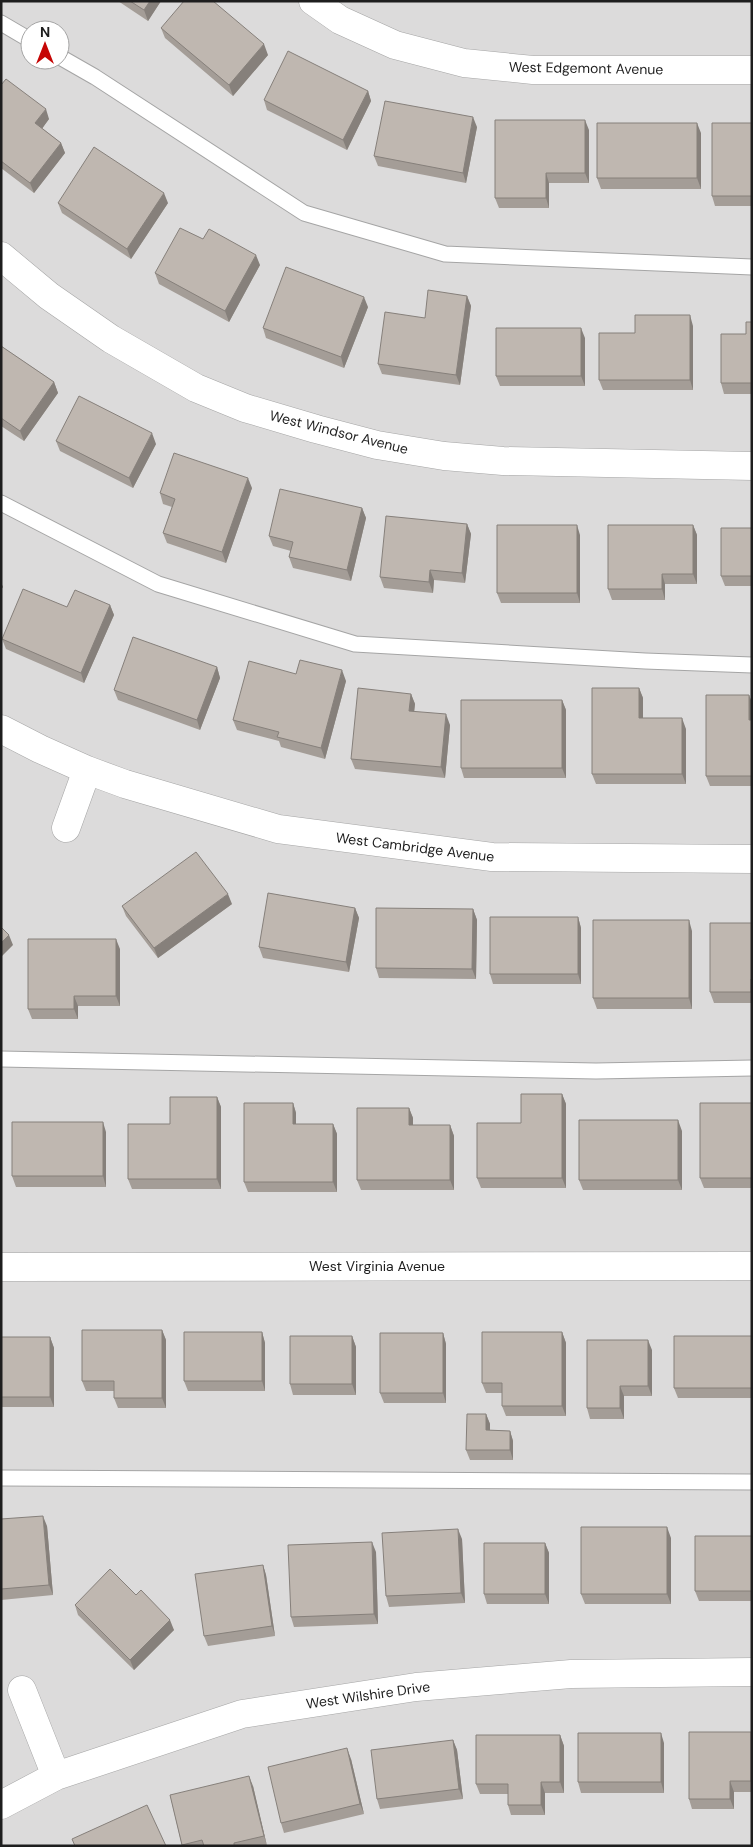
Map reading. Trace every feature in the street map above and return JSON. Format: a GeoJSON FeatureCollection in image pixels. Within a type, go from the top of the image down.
{"type":"FeatureCollection","features":[{"type":"Feature","properties":{"kind":"street","name":"West Edgemont Avenue"},"geometry":{"type":"LineString","coordinates":[[313,1],[340,20],[395,45],[464,63],[533,70],[752,70]]}},
{"type":"Feature","properties":{"kind":"street","name":"West Windsor Avenue"},"geometry":{"type":"LineString","coordinates":[[1,256],[49,296],[110,339],[196,388],[245,408],[316,430],[377,445],[444,456],[503,461],[752,466]]}},
{"type":"Feature","properties":{"kind":"street","name":"West Cambridge Avenue"},"geometry":{"type":"LineString","coordinates":[[1,729],[87,770],[125,784],[278,829],[492,857],[752,859]]}},
{"type":"Feature","properties":{"kind":"street"},"geometry":{"type":"LineString","coordinates":[[66,828],[87,770]]}},
{"type":"Feature","properties":{"kind":"street","name":"West Virginia Avenue"},"geometry":{"type":"LineString","coordinates":[[1,1267],[752,1266]]}},
{"type":"Feature","properties":{"kind":"street","name":"West Wilshire Drive"},"geometry":{"type":"LineString","coordinates":[[1,1805],[56,1776],[242,1714],[416,1687],[571,1674],[752,1672]]}},
{"type":"Feature","properties":{"kind":"street"},"geometry":{"type":"LineString","coordinates":[[22,1690],[56,1776]]}},
{"type":"Feature","properties":{"kind":"lane"},"geometry":{"type":"LineString","coordinates":[[1,23],[20,34]]}},
{"type":"Feature","properties":{"kind":"lane"},"geometry":{"type":"LineString","coordinates":[[70,63],[95,77],[304,214],[446,254],[752,267]]}},
{"type":"Feature","properties":{"kind":"lane"},"geometry":{"type":"LineString","coordinates":[[1,503],[158,584],[355,644],[645,661],[752,664]]}},
{"type":"Feature","properties":{"kind":"lane"},"geometry":{"type":"LineString","coordinates":[[1,1059],[596,1071],[752,1068]]}},
{"type":"Feature","properties":{"kind":"lane"},"geometry":{"type":"LineString","coordinates":[[1,1478],[752,1482]]}},
{"type":"Feature","properties":{"kind":"shaded area"},"geometry":{"type":"Polygon","coordinates":[[[1,1],[752,1],[752,1846],[1,1846],[1,1]]]}},
{"type":"Feature","properties":{"kind":"building"},"geometry":{"type":"Polygon","coordinates":[[[130,1],[150,1],[144,10],[130,1]]]}},
{"type":"Feature","properties":{"kind":"building"},"geometry":{"type":"Polygon","coordinates":[[[184,1],[213,1],[264,44],[229,85],[161,28],[184,1]]]}},
{"type":"Feature","properties":{"kind":"building"},"geometry":{"type":"Polygon","coordinates":[[[288,51],[368,91],[343,140],[264,100],[288,51]]]}},
{"type":"Feature","properties":{"kind":"building"},"geometry":{"type":"Polygon","coordinates":[[[6,79],[46,109],[35,123],[61,143],[30,183],[1,161],[1,85],[6,79]]]}},
{"type":"Feature","properties":{"kind":"building"},"geometry":{"type":"Polygon","coordinates":[[[385,101],[473,117],[463,173],[374,156],[385,101]]]}},
{"type":"Feature","properties":{"kind":"building"},"geometry":{"type":"Polygon","coordinates":[[[495,120],[585,120],[585,173],[546,173],[546,198],[495,198],[495,120]]]}},
{"type":"Feature","properties":{"kind":"building"},"geometry":{"type":"Polygon","coordinates":[[[597,123],[697,123],[697,178],[597,178],[597,123]]]}},
{"type":"Feature","properties":{"kind":"building"},"geometry":{"type":"Polygon","coordinates":[[[712,123],[752,123],[752,196],[712,196],[712,123]]]}},
{"type":"Feature","properties":{"kind":"building"},"geometry":{"type":"Polygon","coordinates":[[[94,147],[164,193],[127,249],[58,203],[94,147]]]}},
{"type":"Feature","properties":{"kind":"building"},"geometry":{"type":"Polygon","coordinates":[[[180,228],[203,239],[209,229],[256,255],[225,311],[155,273],[180,228]]]}},
{"type":"Feature","properties":{"kind":"building"},"geometry":{"type":"Polygon","coordinates":[[[286,267],[364,297],[341,357],[263,328],[286,267]]]}},
{"type":"Feature","properties":{"kind":"building"},"geometry":{"type":"Polygon","coordinates":[[[428,290],[467,296],[456,375],[378,364],[385,312],[425,318],[428,290]]]}},
{"type":"Feature","properties":{"kind":"building"},"geometry":{"type":"Polygon","coordinates":[[[635,315],[690,315],[690,380],[599,380],[599,333],[635,333],[635,315]]]}},
{"type":"Feature","properties":{"kind":"building"},"geometry":{"type":"Polygon","coordinates":[[[746,322],[752,322],[752,383],[721,383],[721,334],[746,334],[746,322]]]}},
{"type":"Feature","properties":{"kind":"building"},"geometry":{"type":"Polygon","coordinates":[[[496,328],[581,328],[581,376],[496,376],[496,328]]]}},
{"type":"Feature","properties":{"kind":"building"},"geometry":{"type":"Polygon","coordinates":[[[1,346],[54,382],[20,431],[1,418],[1,346]]]}},
{"type":"Feature","properties":{"kind":"building"},"geometry":{"type":"Polygon","coordinates":[[[79,396],[152,433],[129,478],[56,441],[79,396]]]}},
{"type":"Feature","properties":{"kind":"building"},"geometry":{"type":"Polygon","coordinates":[[[174,453],[248,478],[222,552],[163,533],[175,499],[160,493],[174,453]]]}},
{"type":"Feature","properties":{"kind":"building"},"geometry":{"type":"Polygon","coordinates":[[[280,489],[362,508],[347,570],[289,557],[293,542],[269,536],[280,489]]]}},
{"type":"Feature","properties":{"kind":"building"},"geometry":{"type":"Polygon","coordinates":[[[386,516],[467,524],[462,573],[430,570],[429,582],[380,577],[386,516]]]}},
{"type":"Feature","properties":{"kind":"building"},"geometry":{"type":"Polygon","coordinates":[[[497,525],[577,525],[577,593],[497,593],[497,525]]]}},
{"type":"Feature","properties":{"kind":"building"},"geometry":{"type":"Polygon","coordinates":[[[608,525],[693,525],[693,574],[662,574],[662,589],[608,589],[608,525]]]}},
{"type":"Feature","properties":{"kind":"building"},"geometry":{"type":"Polygon","coordinates":[[[721,528],[752,528],[752,576],[721,576],[721,528]]]}},
{"type":"Feature","properties":{"kind":"building"},"geometry":{"type":"Polygon","coordinates":[[[23,589],[67,607],[75,590],[110,605],[81,673],[2,639],[23,589]]]}},
{"type":"Feature","properties":{"kind":"building"},"geometry":{"type":"Polygon","coordinates":[[[133,637],[217,667],[197,720],[114,690],[133,637]]]}},
{"type":"Feature","properties":{"kind":"building"},"geometry":{"type":"Polygon","coordinates":[[[300,660],[342,670],[321,748],[277,737],[279,732],[233,720],[249,661],[296,674],[300,660]]]}},
{"type":"Feature","properties":{"kind":"building"},"geometry":{"type":"Polygon","coordinates":[[[358,688],[411,694],[409,711],[446,714],[441,767],[351,759],[358,688]]]}},
{"type":"Feature","properties":{"kind":"building"},"geometry":{"type":"Polygon","coordinates":[[[592,688],[639,688],[639,718],[682,718],[682,774],[592,774],[592,688]]]}},
{"type":"Feature","properties":{"kind":"building"},"geometry":{"type":"Polygon","coordinates":[[[706,695],[749,695],[749,720],[752,720],[752,776],[706,776],[706,695]]]}},
{"type":"Feature","properties":{"kind":"building"},"geometry":{"type":"Polygon","coordinates":[[[461,700],[562,700],[562,768],[461,768],[461,700]]]}},
{"type":"Feature","properties":{"kind":"building"},"geometry":{"type":"Polygon","coordinates":[[[196,852],[228,894],[154,948],[122,906],[196,852]]]}},
{"type":"Feature","properties":{"kind":"building"},"geometry":{"type":"Polygon","coordinates":[[[268,893],[355,908],[346,962],[259,947],[268,893]]]}},
{"type":"Feature","properties":{"kind":"building"},"geometry":{"type":"Polygon","coordinates":[[[376,908],[473,909],[472,969],[376,968],[376,908]]]}},
{"type":"Feature","properties":{"kind":"building"},"geometry":{"type":"Polygon","coordinates":[[[490,917],[578,917],[578,974],[490,974],[490,917]]]}},
{"type":"Feature","properties":{"kind":"building"},"geometry":{"type":"Polygon","coordinates":[[[593,920],[689,920],[689,998],[593,998],[593,920]]]}},
{"type":"Feature","properties":{"kind":"building"},"geometry":{"type":"Polygon","coordinates":[[[710,923],[752,923],[751,992],[710,992],[710,923]]]}},
{"type":"Feature","properties":{"kind":"building"},"geometry":{"type":"Polygon","coordinates":[[[1,927],[9,935],[1,943],[1,927]]]}},
{"type":"Feature","properties":{"kind":"building"},"geometry":{"type":"Polygon","coordinates":[[[28,939],[116,939],[116,996],[74,996],[74,1009],[28,1009],[28,939]]]}},
{"type":"Feature","properties":{"kind":"building"},"geometry":{"type":"Polygon","coordinates":[[[521,1094],[562,1094],[562,1178],[477,1178],[477,1123],[521,1123],[521,1094]]]}},
{"type":"Feature","properties":{"kind":"building"},"geometry":{"type":"Polygon","coordinates":[[[170,1097],[217,1097],[217,1179],[128,1179],[128,1124],[170,1124],[170,1097]]]}},
{"type":"Feature","properties":{"kind":"building"},"geometry":{"type":"Polygon","coordinates":[[[244,1103],[293,1103],[293,1124],[333,1124],[333,1182],[244,1182],[244,1103]]]}},
{"type":"Feature","properties":{"kind":"building"},"geometry":{"type":"Polygon","coordinates":[[[700,1103],[752,1103],[752,1178],[700,1178],[700,1103]]]}},
{"type":"Feature","properties":{"kind":"building"},"geometry":{"type":"Polygon","coordinates":[[[357,1108],[409,1108],[409,1125],[450,1125],[450,1180],[357,1180],[357,1108]]]}},
{"type":"Feature","properties":{"kind":"building"},"geometry":{"type":"Polygon","coordinates":[[[579,1120],[678,1120],[678,1180],[579,1180],[579,1120]]]}},
{"type":"Feature","properties":{"kind":"building"},"geometry":{"type":"Polygon","coordinates":[[[12,1122],[103,1122],[103,1176],[12,1176],[12,1122]]]}},
{"type":"Feature","properties":{"kind":"building"},"geometry":{"type":"Polygon","coordinates":[[[82,1330],[162,1330],[162,1398],[114,1398],[114,1381],[82,1381],[82,1330]]]}},
{"type":"Feature","properties":{"kind":"building"},"geometry":{"type":"Polygon","coordinates":[[[184,1332],[262,1332],[262,1381],[184,1381],[184,1332]]]}},
{"type":"Feature","properties":{"kind":"building"},"geometry":{"type":"Polygon","coordinates":[[[482,1332],[562,1332],[562,1406],[502,1406],[502,1383],[482,1383],[482,1332]]]}},
{"type":"Feature","properties":{"kind":"building"},"geometry":{"type":"Polygon","coordinates":[[[380,1333],[443,1333],[443,1393],[380,1393],[380,1333]]]}},
{"type":"Feature","properties":{"kind":"building"},"geometry":{"type":"Polygon","coordinates":[[[290,1336],[352,1336],[352,1384],[290,1384],[290,1336]]]}},
{"type":"Feature","properties":{"kind":"building"},"geometry":{"type":"Polygon","coordinates":[[[674,1336],[752,1336],[752,1388],[674,1388],[674,1336]]]}},
{"type":"Feature","properties":{"kind":"building"},"geometry":{"type":"Polygon","coordinates":[[[1,1337],[50,1337],[50,1397],[1,1397],[1,1337]]]}},
{"type":"Feature","properties":{"kind":"building"},"geometry":{"type":"Polygon","coordinates":[[[587,1340],[648,1340],[648,1386],[620,1386],[620,1408],[587,1408],[587,1340]]]}},
{"type":"Feature","properties":{"kind":"building"},"geometry":{"type":"Polygon","coordinates":[[[467,1414],[486,1414],[486,1430],[510,1431],[510,1450],[466,1450],[467,1414]]]}},
{"type":"Feature","properties":{"kind":"building"},"geometry":{"type":"Polygon","coordinates":[[[43,1516],[49,1585],[1,1589],[1,1519],[43,1516]]]}},
{"type":"Feature","properties":{"kind":"building"},"geometry":{"type":"Polygon","coordinates":[[[581,1527],[667,1527],[667,1594],[581,1594],[581,1527]]]}},
{"type":"Feature","properties":{"kind":"building"},"geometry":{"type":"Polygon","coordinates":[[[458,1529],[461,1593],[386,1596],[382,1533],[458,1529]]]}},
{"type":"Feature","properties":{"kind":"building"},"geometry":{"type":"Polygon","coordinates":[[[695,1536],[752,1536],[752,1591],[695,1591],[695,1536]]]}},
{"type":"Feature","properties":{"kind":"building"},"geometry":{"type":"Polygon","coordinates":[[[372,1542],[374,1614],[291,1617],[288,1545],[372,1542]]]}},
{"type":"Feature","properties":{"kind":"building"},"geometry":{"type":"Polygon","coordinates":[[[484,1543],[545,1543],[545,1594],[484,1594],[484,1543]]]}},
{"type":"Feature","properties":{"kind":"building"},"geometry":{"type":"Polygon","coordinates":[[[263,1565],[272,1626],[204,1636],[195,1574],[263,1565]]]}},
{"type":"Feature","properties":{"kind":"building"},"geometry":{"type":"Polygon","coordinates":[[[110,1569],[136,1595],[141,1590],[170,1620],[130,1660],[75,1605],[110,1569]]]}},
{"type":"Feature","properties":{"kind":"building"},"geometry":{"type":"Polygon","coordinates":[[[689,1732],[751,1732],[751,1781],[730,1781],[730,1799],[689,1799],[689,1732]]]}},
{"type":"Feature","properties":{"kind":"building"},"geometry":{"type":"Polygon","coordinates":[[[578,1733],[661,1733],[661,1782],[578,1782],[578,1733]]]}},
{"type":"Feature","properties":{"kind":"building"},"geometry":{"type":"Polygon","coordinates":[[[476,1735],[560,1735],[560,1782],[541,1782],[541,1805],[508,1805],[508,1784],[476,1784],[476,1735]]]}},
{"type":"Feature","properties":{"kind":"building"},"geometry":{"type":"Polygon","coordinates":[[[453,1740],[459,1789],[377,1799],[371,1750],[453,1740]]]}},
{"type":"Feature","properties":{"kind":"building"},"geometry":{"type":"Polygon","coordinates":[[[347,1748],[360,1804],[281,1823],[268,1767],[347,1748]]]}},
{"type":"Feature","properties":{"kind":"building"},"geometry":{"type":"Polygon","coordinates":[[[249,1776],[264,1836],[234,1843],[234,1846],[204,1846],[202,1840],[182,1845],[170,1795],[249,1776]]]}},
{"type":"Feature","properties":{"kind":"building"},"geometry":{"type":"Polygon","coordinates":[[[147,1805],[166,1846],[75,1846],[72,1839],[147,1805]]]}}]}
